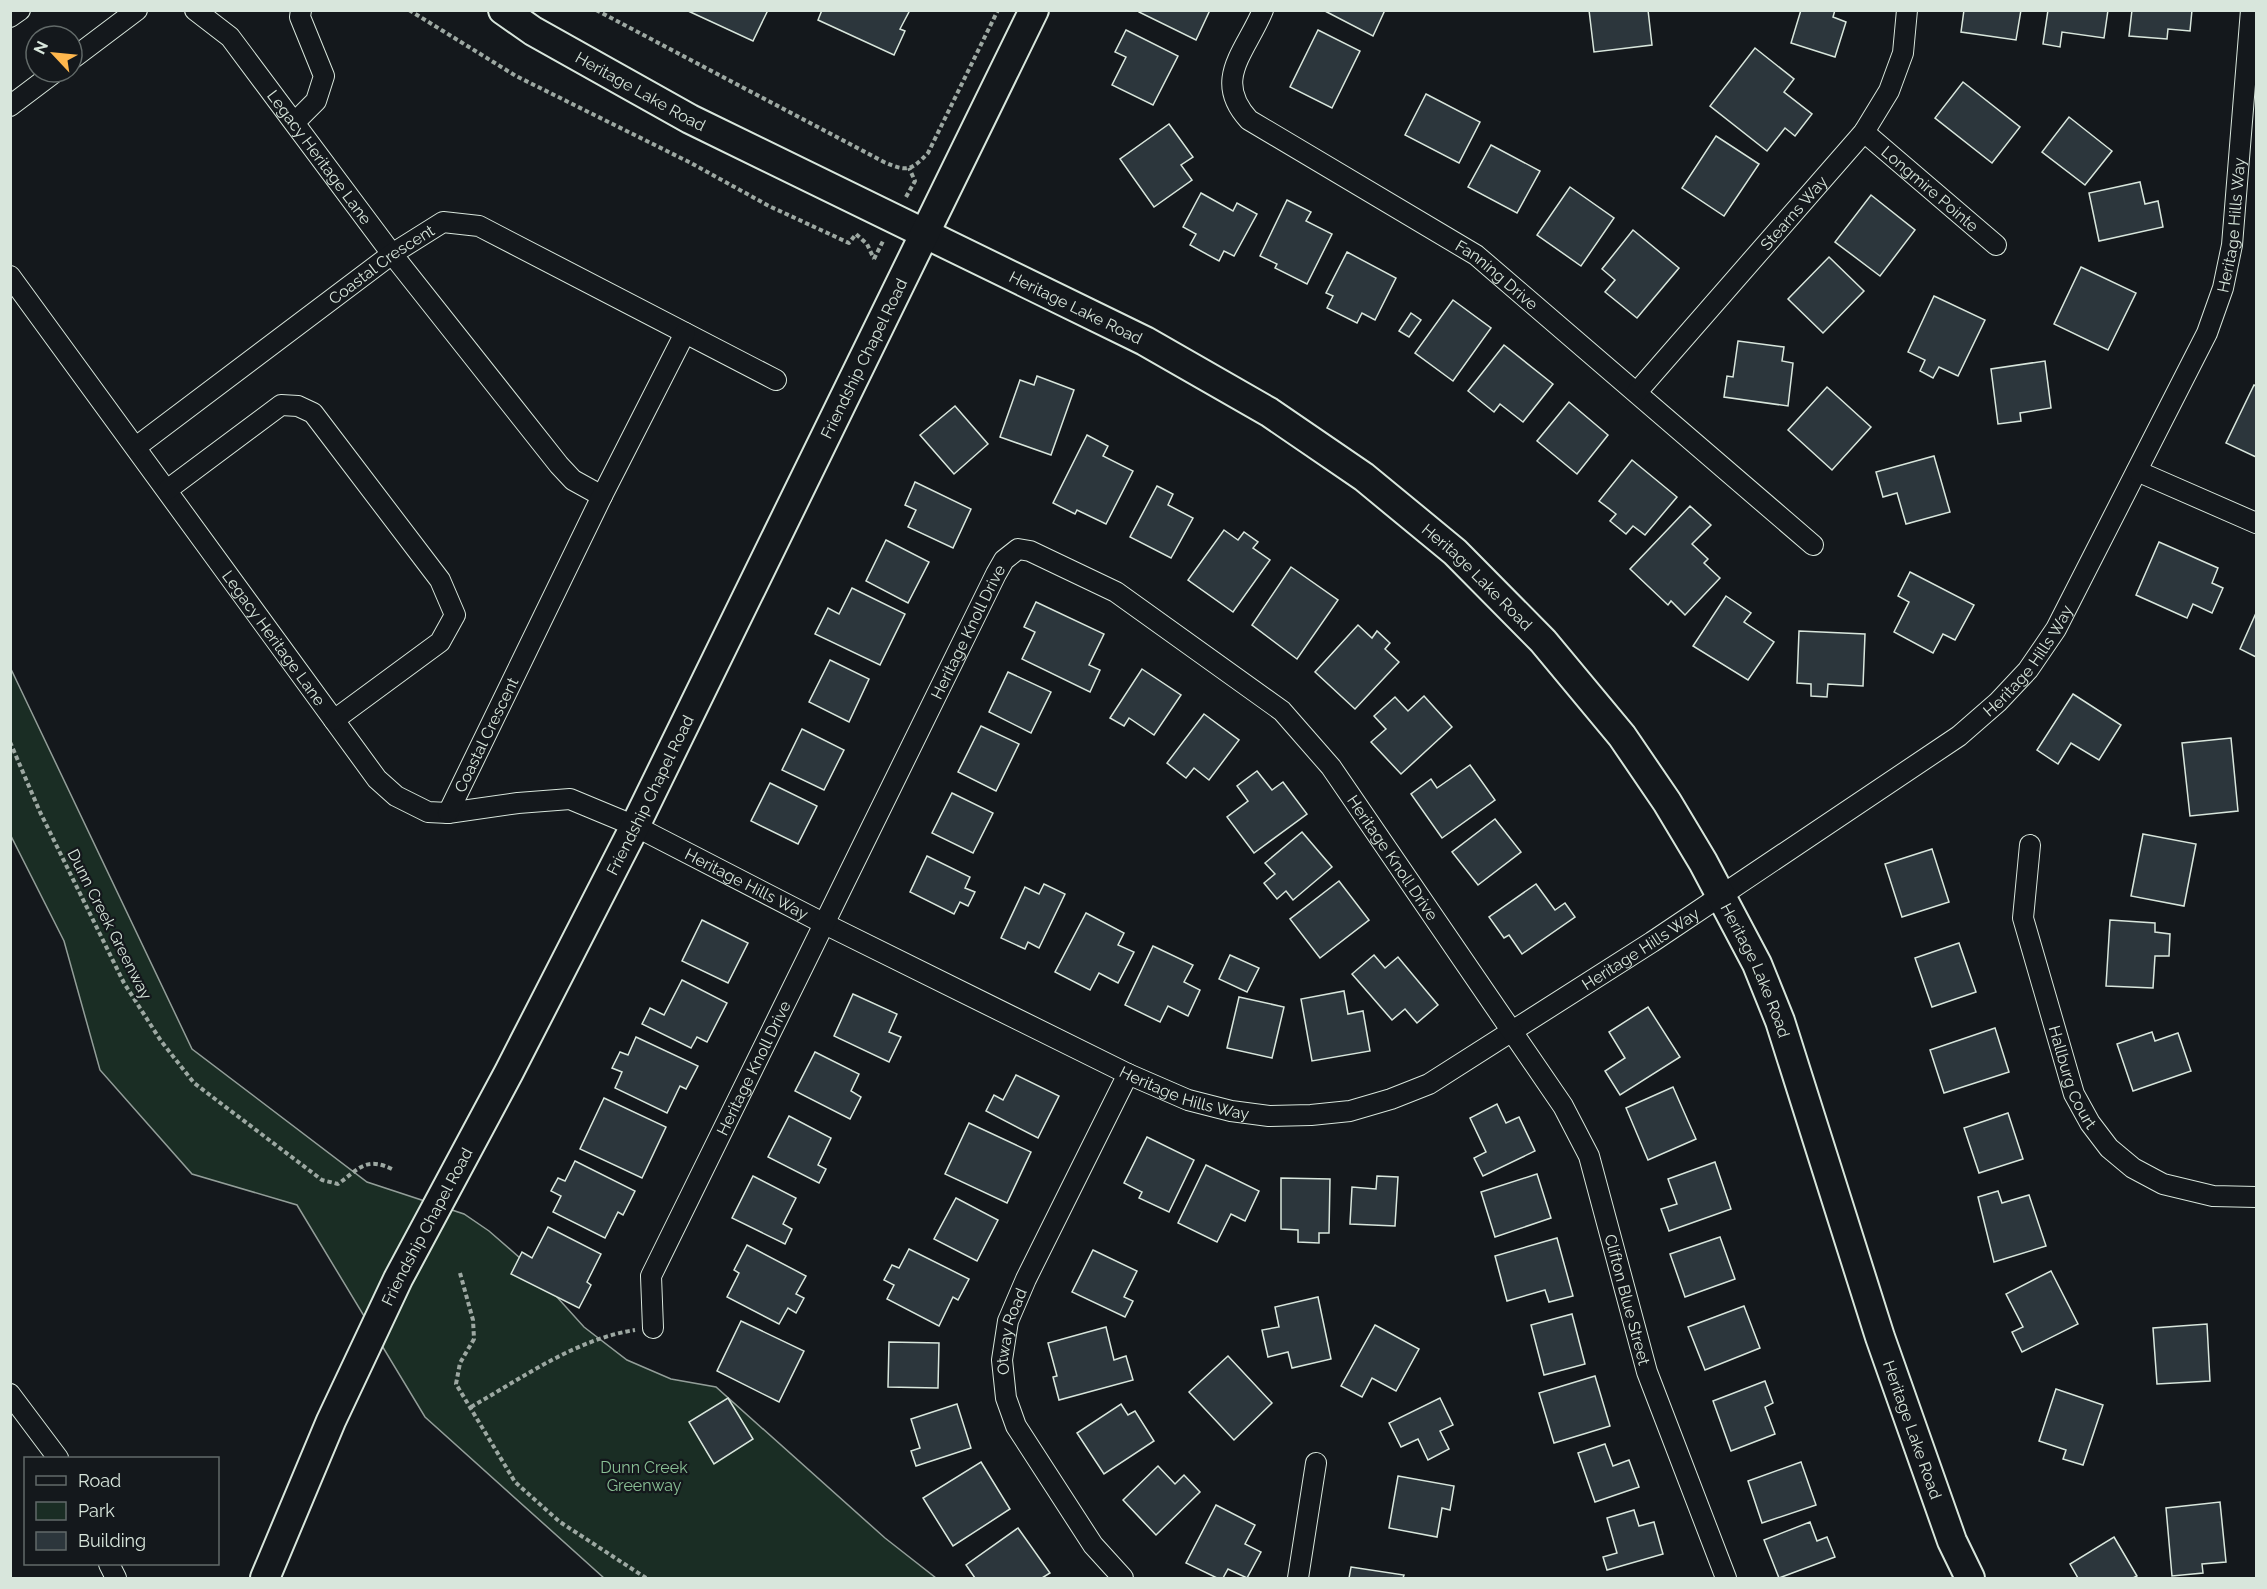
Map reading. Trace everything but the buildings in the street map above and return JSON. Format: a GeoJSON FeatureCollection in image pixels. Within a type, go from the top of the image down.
{"type":"FeatureCollection","features":[{"type":"Feature","properties":{"kind":"main road","name":"Heritage Lake Road"},"geometry":{"type":"LineString","coordinates":[[503,10],[533,31],[690,119],[1145,341],[1269,411],[1364,477],[1455,552],[1543,641],[1622,736],[1667,802],[1756,964],[1780,1021],[1880,1337],[1952,1541],[1970,1578]]}},
{"type":"Feature","properties":{"kind":"main road","name":"Friendship Chapel Road"},"geometry":{"type":"LineString","coordinates":[[265,1578],[331,1421],[398,1279],[509,1072],[635,826],[1034,10]]}},
{"type":"Feature","properties":{"kind":"street"},"geometry":{"type":"LineString","coordinates":[[10,17],[20,10]]}},
{"type":"Feature","properties":{"kind":"street"},"geometry":{"type":"LineString","coordinates":[[84,50],[137,10]]}},
{"type":"Feature","properties":{"kind":"street","name":"Legacy Heritage Lane"},"geometry":{"type":"LineString","coordinates":[[195,10],[230,37],[393,254],[559,465],[573,480],[602,496]]}},
{"type":"Feature","properties":{"kind":"street"},"geometry":{"type":"LineString","coordinates":[[295,122],[316,101],[324,76],[300,17],[302,10]]}},
{"type":"Feature","properties":{"kind":"street","name":"Fanning Drive"},"geometry":{"type":"LineString","coordinates":[[1263,10],[1233,72],[1230,90],[1236,106],[1249,120],[1476,255],[1813,545]]}},
{"type":"Feature","properties":{"kind":"street","name":"Stearns Way"},"geometry":{"type":"LineString","coordinates":[[1637,392],[1864,132],[1889,91],[1903,53],[1907,10]]}},
{"type":"Feature","properties":{"kind":"street","name":"Heritage Hills Way"},"geometry":{"type":"LineString","coordinates":[[635,826],[825,924],[1128,1074],[1188,1100],[1232,1111],[1269,1116],[1320,1114],[1350,1111],[1391,1100],[1429,1084],[1652,942],[1959,736],[1998,702],[2028,670],[2056,629],[2137,471],[2207,333],[2223,288],[2232,245],[2251,10]]}},
{"type":"Feature","properties":{"kind":"street"},"geometry":{"type":"LineString","coordinates":[[10,106],[39,84]]}},
{"type":"Feature","properties":{"kind":"street","name":"Longmire Pointe"},"geometry":{"type":"LineString","coordinates":[[1864,132],[1995,245]]}},
{"type":"Feature","properties":{"kind":"street","name":"Coastal Crescent"},"geometry":{"type":"LineString","coordinates":[[136,447],[393,254],[443,222],[479,226],[776,380]]}},
{"type":"Feature","properties":{"kind":"street","name":"Legacy Heritage Lane"},"geometry":{"type":"LineString","coordinates":[[10,276],[334,720],[378,779],[396,796],[428,812],[448,813],[518,803],[570,799],[635,826]]}},
{"type":"Feature","properties":{"kind":"street","name":"Coastal Crescent"},"geometry":{"type":"LineString","coordinates":[[448,813],[602,496],[685,333]]}},
{"type":"Feature","properties":{"kind":"street"},"geometry":{"type":"LineString","coordinates":[[167,490],[281,405],[298,406],[313,413],[440,580],[455,615],[440,642],[334,720]]}},
{"type":"Feature","properties":{"kind":"street"},"geometry":{"type":"LineString","coordinates":[[2137,471],[2256,523]]}},
{"type":"Feature","properties":{"kind":"street","name":"Heritage Knoll Drive"},"geometry":{"type":"LineString","coordinates":[[653,1328],[651,1276],[996,574],[1004,560],[1018,549],[1030,550],[1116,592],[1282,711],[1331,767],[1512,1032]]}},
{"type":"Feature","properties":{"kind":"street","name":"Hallburg Court"},"geometry":{"type":"LineString","coordinates":[[2030,844],[2023,918],[2074,1094],[2090,1123],[2109,1148],[2133,1168],[2163,1185],[2213,1196],[2256,1197]]}},
{"type":"Feature","properties":{"kind":"street","name":"Clifton Blue Street"},"geometry":{"type":"LineString","coordinates":[[1512,1032],[1563,1106],[1589,1156],[1647,1372],[1726,1578]]}},
{"type":"Feature","properties":{"kind":"street","name":"Otway Road"},"geometry":{"type":"LineString","coordinates":[[1123,1578],[1093,1545],[1016,1426],[1006,1398],[1002,1360],[1008,1322],[1026,1279],[1128,1074]]}},
{"type":"Feature","properties":{"kind":"street"},"geometry":{"type":"LineString","coordinates":[[10,1394],[57,1457]]}},
{"type":"Feature","properties":{"kind":"street"},"geometry":{"type":"LineString","coordinates":[[1298,1578],[1316,1463]]}},
{"type":"Feature","properties":{"kind":"path"},"geometry":{"type":"LineString","coordinates":[[410,10],[516,76],[691,163],[769,206],[849,243],[856,234],[867,244],[874,260]]}},
{"type":"Feature","properties":{"kind":"path"},"geometry":{"type":"LineString","coordinates":[[596,10],[884,162],[909,168],[914,168],[928,153],[998,10]]}},
{"type":"Feature","properties":{"kind":"path"},"geometry":{"type":"LineString","coordinates":[[909,168],[915,181]]}},
{"type":"Feature","properties":{"kind":"path","name":"Dunn Creek Greenway"},"geometry":{"type":"LineString","coordinates":[[10,742],[40,812],[124,983],[161,1041],[194,1083],[322,1180],[338,1184],[366,1163],[378,1162],[394,1170]]}},
{"type":"Feature","properties":{"kind":"path"},"geometry":{"type":"LineString","coordinates":[[460,1273],[473,1320],[474,1339],[460,1362],[456,1384],[515,1482],[560,1522],[646,1578]]}},
{"type":"Feature","properties":{"kind":"path"},"geometry":{"type":"LineString","coordinates":[[471,1407],[556,1359],[609,1334],[653,1328]]}},
{"type":"Feature","properties":{"kind":"green space","name":"Dunn Creek Greenway"},"geometry":{"type":"Polygon","coordinates":[[[10,667],[192,1049],[367,1182],[464,1214],[489,1231],[528,1265],[584,1327],[627,1360],[671,1379],[716,1387],[885,1538],[936,1578],[604,1578],[425,1417],[297,1205],[192,1174],[100,1070],[64,941],[11,836],[10,667]]]}}]}
